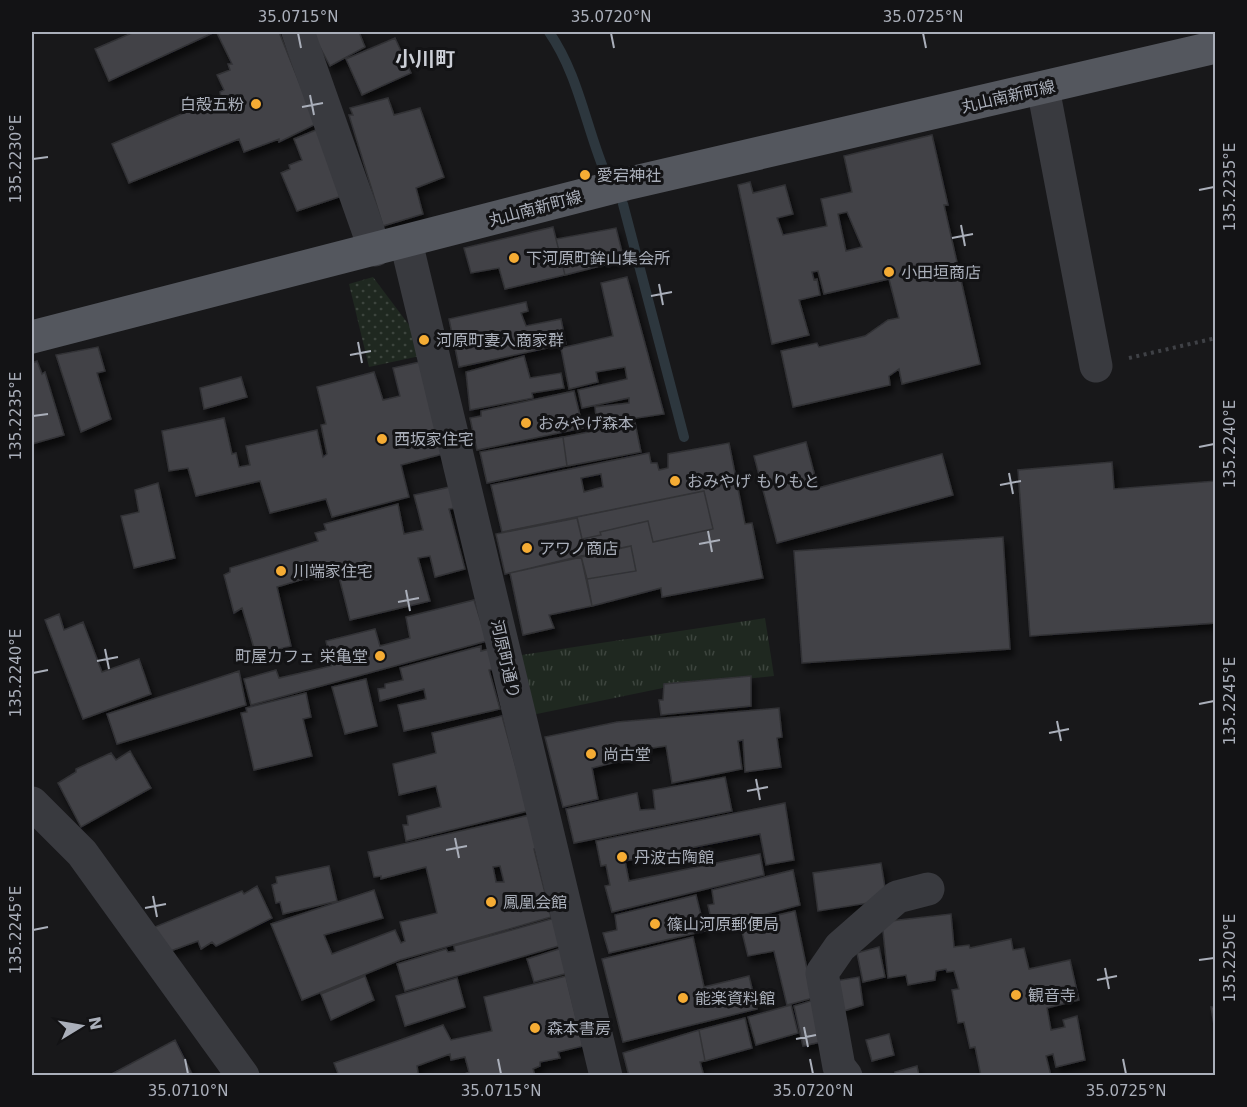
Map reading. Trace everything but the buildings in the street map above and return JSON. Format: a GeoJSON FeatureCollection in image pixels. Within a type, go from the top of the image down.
{"type":"FeatureCollection","features":[{"type":"Feature","properties":{"kind":"main road","name":"丸山南新町線"},"geometry":{"type":"LineString","coordinates":[[32,337],[626,184],[1215,47]]}},
{"type":"Feature","properties":{"kind":"street","name":"河原町通り"},"geometry":{"type":"LineString","coordinates":[[298,32],[391,246],[606,1076]]}},
{"type":"Feature","properties":{"kind":"street"},"geometry":{"type":"LineString","coordinates":[[1043,88],[1096,366]]}},
{"type":"Feature","properties":{"kind":"street"},"geometry":{"type":"LineString","coordinates":[[32,803],[82,853],[243,1076]]}},
{"type":"Feature","properties":{"kind":"street"},"geometry":{"type":"LineString","coordinates":[[832,1073],[822,973],[840,947],[897,897],[928,889]]}},
{"type":"Feature","properties":{"kind":"path"},"geometry":{"type":"LineString","coordinates":[[1096,366],[1215,338]]}},
{"type":"Feature","properties":{"kind":"green space"},"geometry":{"type":"Polygon","coordinates":[[[373,277],[415,333],[420,356],[369,367],[349,284],[373,277]]]}},
{"type":"Feature","properties":{"kind":"green space"},"geometry":{"type":"Polygon","coordinates":[[[765,618],[774,676],[663,688],[527,716],[515,656],[765,618]]]}},
{"type":"Feature","properties":{"kind":"waterway"},"geometry":{"type":"LineString","coordinates":[[549,32],[574,82],[604,170]]}},
{"type":"Feature","properties":{"kind":"waterway"},"geometry":{"type":"LineString","coordinates":[[623,204],[684,437]]}},
{"type":"Feature","properties":{"kind":"place","name":"白殻五粉"},"geometry":{"type":"Point","coordinates":[256,104]}},
{"type":"Feature","properties":{"kind":"place","name":"愛宕神社"},"geometry":{"type":"Point","coordinates":[585,175]}},
{"type":"Feature","properties":{"kind":"place","name":"下河原町鉾山集会所"},"geometry":{"type":"Point","coordinates":[514,258]}},
{"type":"Feature","properties":{"kind":"place","name":"小田垣商店"},"geometry":{"type":"Point","coordinates":[889,272]}},
{"type":"Feature","properties":{"kind":"place","name":"河原町妻入商家群"},"geometry":{"type":"Point","coordinates":[424,340]}},
{"type":"Feature","properties":{"kind":"place","name":"おみやげ森本"},"geometry":{"type":"Point","coordinates":[526,423]}},
{"type":"Feature","properties":{"kind":"place","name":"西坂家住宅"},"geometry":{"type":"Point","coordinates":[382,439]}},
{"type":"Feature","properties":{"kind":"place","name":"おみやげ もりもと"},"geometry":{"type":"Point","coordinates":[675,481]}},
{"type":"Feature","properties":{"kind":"place","name":"アワノ商店"},"geometry":{"type":"Point","coordinates":[527,548]}},
{"type":"Feature","properties":{"kind":"place","name":"川端家住宅"},"geometry":{"type":"Point","coordinates":[281,571]}},
{"type":"Feature","properties":{"kind":"place","name":"町屋カフェ 栄亀堂"},"geometry":{"type":"Point","coordinates":[380,656]}},
{"type":"Feature","properties":{"kind":"place","name":"尚古堂"},"geometry":{"type":"Point","coordinates":[591,754]}},
{"type":"Feature","properties":{"kind":"place","name":"丹波古陶館"},"geometry":{"type":"Point","coordinates":[622,857]}},
{"type":"Feature","properties":{"kind":"place","name":"鳳凰会館"},"geometry":{"type":"Point","coordinates":[491,902]}},
{"type":"Feature","properties":{"kind":"place","name":"篠山河原郵便局"},"geometry":{"type":"Point","coordinates":[655,924]}},
{"type":"Feature","properties":{"kind":"place","name":"観音寺"},"geometry":{"type":"Point","coordinates":[1016,995]}},
{"type":"Feature","properties":{"kind":"place","name":"能楽資料館"},"geometry":{"type":"Point","coordinates":[683,998]}},
{"type":"Feature","properties":{"kind":"place","name":"森本書房"},"geometry":{"type":"Point","coordinates":[535,1028]}},
{"type":"Feature","properties":{"kind":"district","name":"小川町"},"geometry":{"type":"Point","coordinates":[425,59]}}]}
